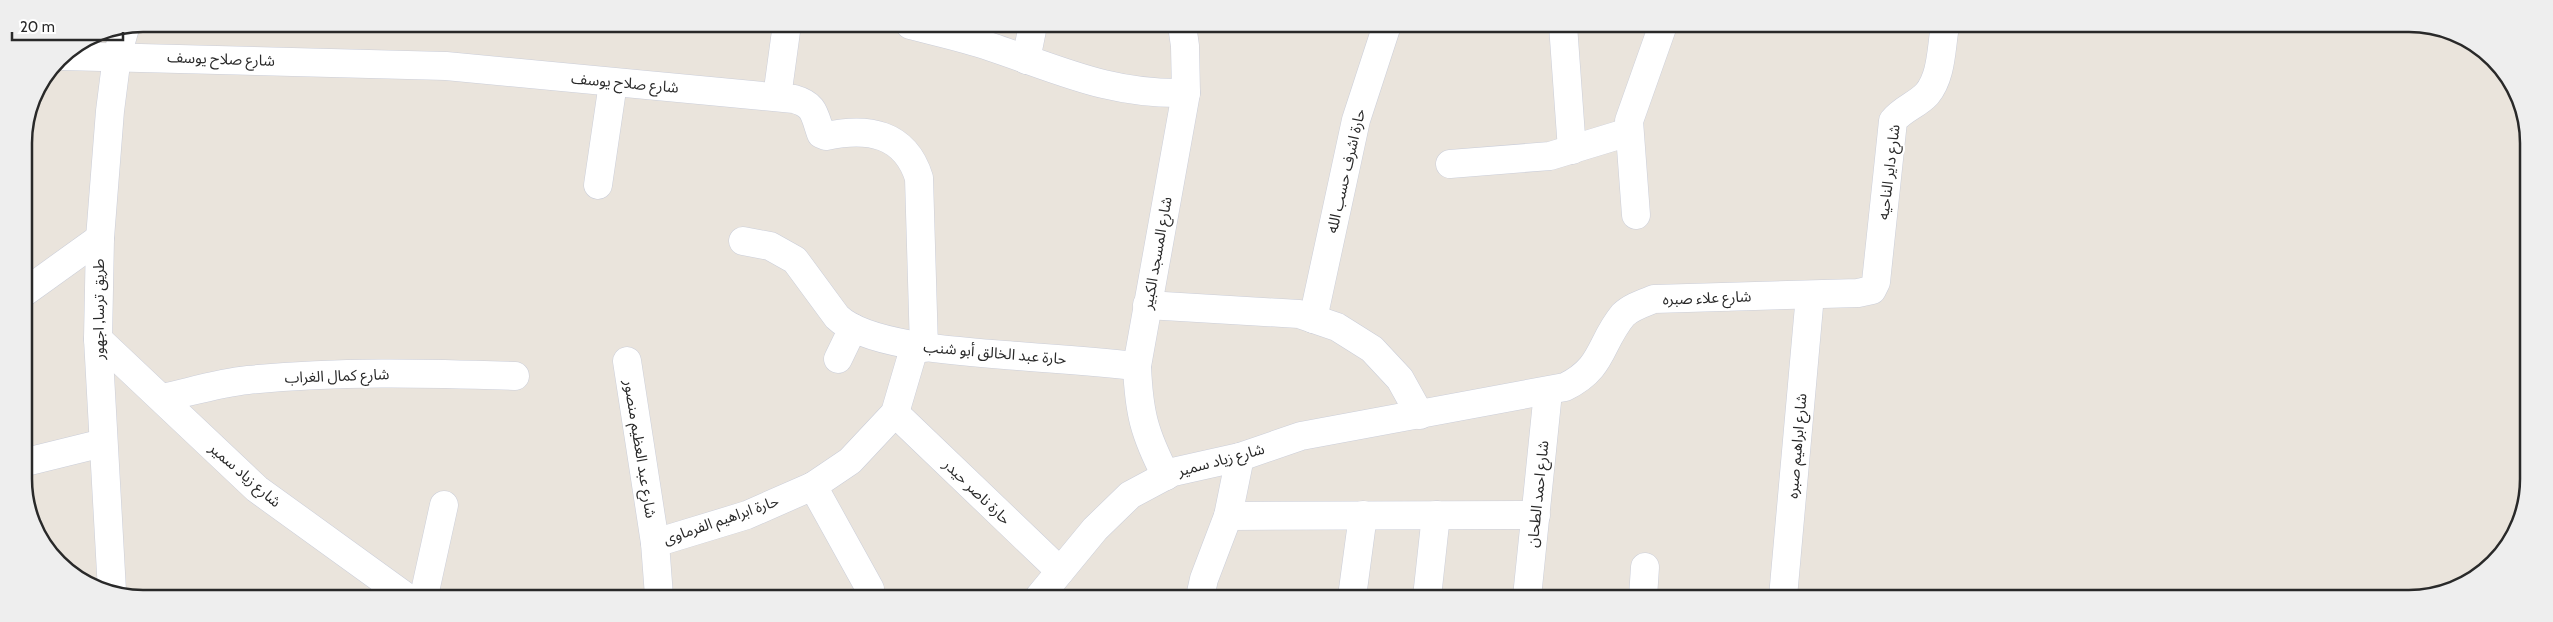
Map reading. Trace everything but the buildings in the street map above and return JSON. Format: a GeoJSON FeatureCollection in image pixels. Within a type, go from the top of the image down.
{"type":"FeatureCollection","features":[{"type":"Feature","properties":{"kind":"street"},"geometry":{"type":"LineString","coordinates":[[777,97],[786,32]]}},
{"type":"Feature","properties":{"kind":"street"},"geometry":{"type":"LineString","coordinates":[[939,32],[992,47],[1082,80],[1121,89],[1158,94],[1186,93]]}},
{"type":"Feature","properties":{"kind":"street"},"geometry":{"type":"LineString","coordinates":[[1026,60],[1032,32]]}},
{"type":"Feature","properties":{"kind":"street","name":"شارع المسجد الكبير"},"geometry":{"type":"LineString","coordinates":[[1166,476],[1148,442],[1139,404],[1137,366],[1186,93],[1183,32]]}},
{"type":"Feature","properties":{"kind":"street","name":"حارة اشرف حسب الله"},"geometry":{"type":"LineString","coordinates":[[1313,319],[1356,120],[1385,32]]}},
{"type":"Feature","properties":{"kind":"street"},"geometry":{"type":"LineString","coordinates":[[1564,32],[1572,150]]}},
{"type":"Feature","properties":{"kind":"street"},"geometry":{"type":"LineString","coordinates":[[1636,215],[1629,121],[1661,32]]}},
{"type":"Feature","properties":{"kind":"street","name":"شارع داير الناحيه"},"geometry":{"type":"LineString","coordinates":[[1858,293],[1872,290],[1876,282],[1893,121],[1900,113],[1926,95],[1932,85],[1937,76],[1944,32]]}},
{"type":"Feature","properties":{"kind":"street","name":"طريق ترسا, اجهور"},"geometry":{"type":"LineString","coordinates":[[112,585],[98,339],[101,200],[117,56],[122,35]]}},
{"type":"Feature","properties":{"kind":"street","name":"شارع صلاح يوسف"},"geometry":{"type":"LineString","coordinates":[[75,56],[446,66],[777,97],[806,102],[823,135],[870,132],[886,137],[898,144],[915,165],[919,178],[919,346]]}},
{"type":"Feature","properties":{"kind":"street"},"geometry":{"type":"LineString","coordinates":[[598,185],[613,83]]}},
{"type":"Feature","properties":{"kind":"street"},"geometry":{"type":"LineString","coordinates":[[1450,164],[1550,156],[1629,132]]}},
{"type":"Feature","properties":{"kind":"street"},"geometry":{"type":"LineString","coordinates":[[33,287],[100,238]]}},
{"type":"Feature","properties":{"kind":"street","name":"حارة عبد الخالق أبو شنب"},"geometry":{"type":"LineString","coordinates":[[742,241],[770,246],[794,260],[837,317],[845,325],[853,328],[919,346],[1137,366]]}},
{"type":"Feature","properties":{"kind":"street","name":"شارع علاء صبره"},"geometry":{"type":"LineString","coordinates":[[1420,415],[1548,392],[1582,379],[1592,368],[1624,314],[1654,299],[1858,293]]}},
{"type":"Feature","properties":{"kind":"street","name":"شارع ابراهيم صبره"},"geometry":{"type":"LineString","coordinates":[[1784,589],[1810,295]]}},
{"type":"Feature","properties":{"kind":"street"},"geometry":{"type":"LineString","coordinates":[[1147,305],[1299,314],[1337,327],[1372,349],[1400,379],[1420,415]]}},
{"type":"Feature","properties":{"kind":"street"},"geometry":{"type":"LineString","coordinates":[[838,359],[853,328]]}},
{"type":"Feature","properties":{"kind":"street","name":"شارع زياد سمير"},"geometry":{"type":"LineString","coordinates":[[98,339],[257,488],[397,590]]}},
{"type":"Feature","properties":{"kind":"street","name":"حارة ابراهيم الفرماوى"},"geometry":{"type":"LineString","coordinates":[[655,543],[747,515],[813,486],[850,461],[895,413],[919,346]]}},
{"type":"Feature","properties":{"kind":"street","name":"شارع عبد العظيم منصور"},"geometry":{"type":"LineString","coordinates":[[626,361],[655,543],[659,590]]}},
{"type":"Feature","properties":{"kind":"street","name":"شارع كمال الغراب"},"geometry":{"type":"LineString","coordinates":[[162,398],[246,380],[309,376],[421,373],[515,376]]}},
{"type":"Feature","properties":{"kind":"street","name":"شارع احمد الطحان"},"geometry":{"type":"LineString","coordinates":[[1528,589],[1548,392]]}},
{"type":"Feature","properties":{"kind":"street","name":"حارة ناصر حيدر"},"geometry":{"type":"LineString","coordinates":[[895,413],[1060,570]]}},
{"type":"Feature","properties":{"kind":"street","name":"شارع زياد سمير"},"geometry":{"type":"LineString","coordinates":[[1045,590],[1095,529],[1130,495],[1173,472],[1240,457],[1301,436],[1420,415]]}},
{"type":"Feature","properties":{"kind":"street"},"geometry":{"type":"LineString","coordinates":[[32,461],[104,443]]}},
{"type":"Feature","properties":{"kind":"street"},"geometry":{"type":"LineString","coordinates":[[1202,590],[1228,516],[1240,457]]}},
{"type":"Feature","properties":{"kind":"street"},"geometry":{"type":"LineString","coordinates":[[813,486],[870,589]]}},
{"type":"Feature","properties":{"kind":"street"},"geometry":{"type":"LineString","coordinates":[[425,590],[444,505]]}},
{"type":"Feature","properties":{"kind":"street"},"geometry":{"type":"LineString","coordinates":[[1428,589],[1436,514]]}},
{"type":"Feature","properties":{"kind":"street"},"geometry":{"type":"LineString","coordinates":[[1353,589],[1363,515]]}},
{"type":"Feature","properties":{"kind":"street"},"geometry":{"type":"LineString","coordinates":[[1228,516],[1536,515]]}},
{"type":"Feature","properties":{"kind":"street"},"geometry":{"type":"LineString","coordinates":[[1644,589],[1645,567]]}}]}
